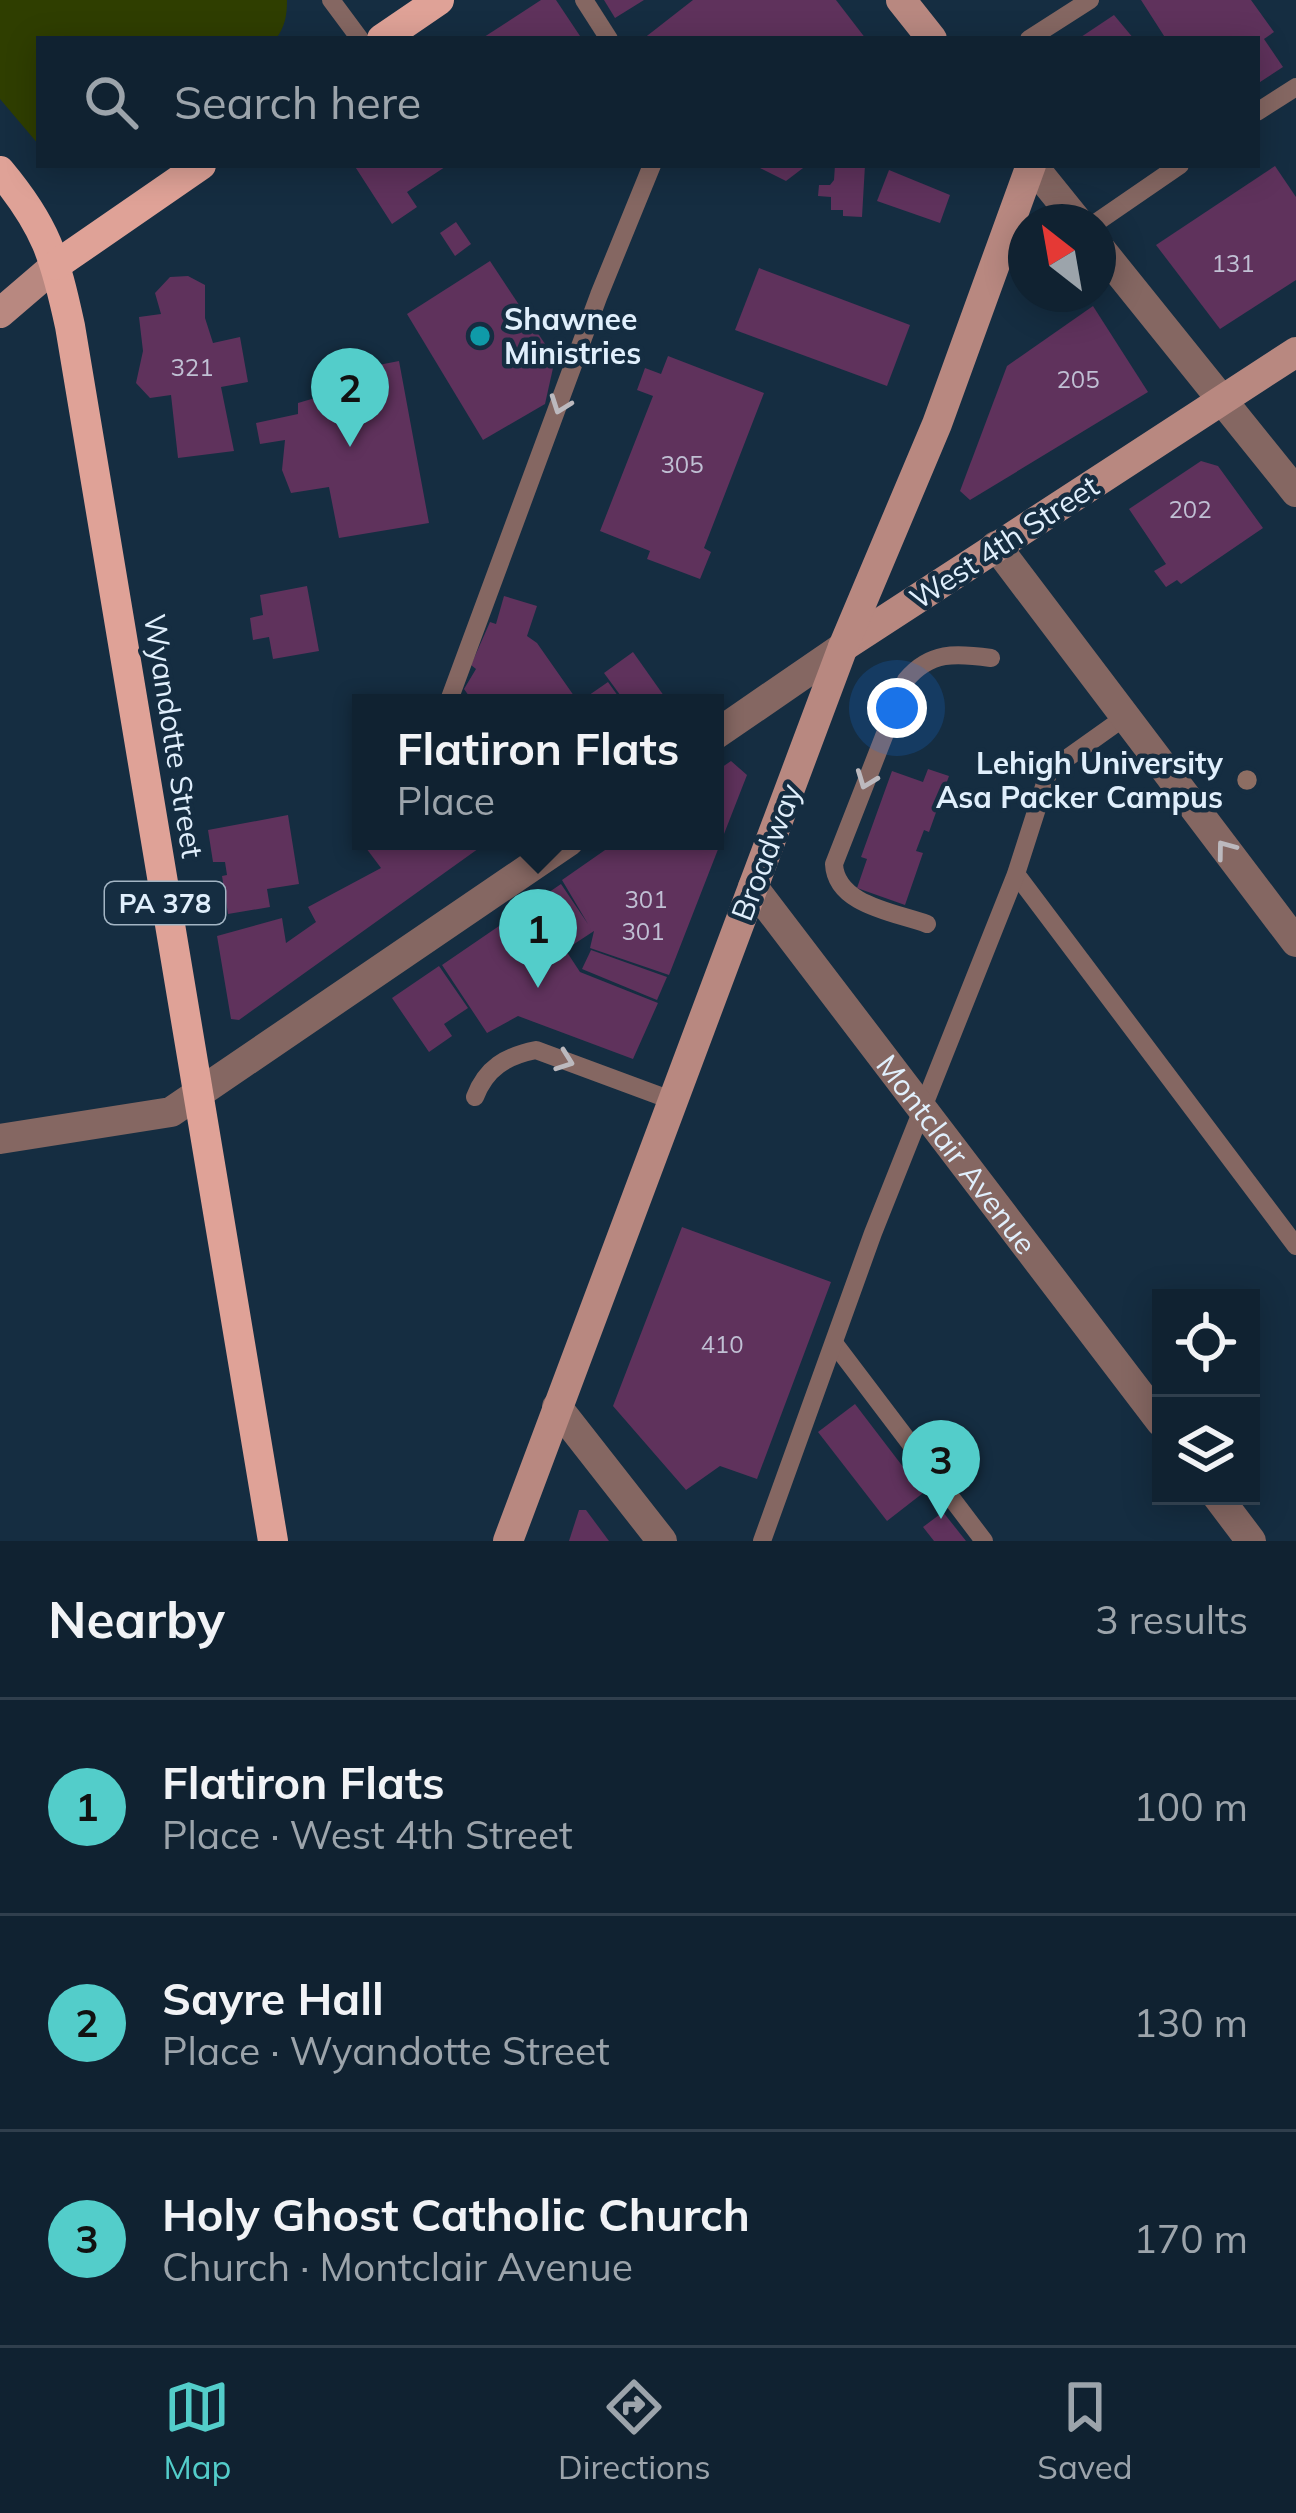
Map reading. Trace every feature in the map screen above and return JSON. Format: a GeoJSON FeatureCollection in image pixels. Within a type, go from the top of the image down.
{"type":"FeatureCollection","features":[{"type":"Feature","properties":{"kind":"main road"},"geometry":{"type":"LineString","coordinates":[[386,36],[439,0]]}},
{"type":"Feature","properties":{"kind":"main road"},"geometry":{"type":"LineString","coordinates":[[901,0],[930,36]]}},
{"type":"Feature","properties":{"kind":"main road"},"geometry":{"type":"LineString","coordinates":[[0,313],[56,265],[197,168]]}},
{"type":"Feature","properties":{"kind":"main road","name":"Broadway"},"geometry":{"type":"LineString","coordinates":[[508,1541],[843,647],[938,424],[1031,168]]}},
{"type":"Feature","properties":{"kind":"main road","name":"Wyandotte Street"},"geometry":{"type":"LineString","coordinates":[[0,171],[32,209],[56,265],[70,326],[273,1541]]}},
{"type":"Feature","properties":{"kind":"main road","name":"West 4th Street"},"geometry":{"type":"LineString","coordinates":[[843,647],[1296,352]]}},
{"type":"Feature","properties":{"kind":"street"},"geometry":{"type":"LineString","coordinates":[[1034,168],[1063,204]]}},
{"type":"Feature","properties":{"kind":"street"},"geometry":{"type":"LineString","coordinates":[[1116,268],[1296,491]]}},
{"type":"Feature","properties":{"kind":"street"},"geometry":{"type":"LineString","coordinates":[[996,546],[1296,942]]}},
{"type":"Feature","properties":{"kind":"street","name":"West 4th Street"},"geometry":{"type":"LineString","coordinates":[[724,729],[843,647]]}},
{"type":"Feature","properties":{"kind":"street"},"geometry":{"type":"LineString","coordinates":[[0,1139],[171,1112],[547,850]]}},
{"type":"Feature","properties":{"kind":"street","name":"Montclair Avenue"},"geometry":{"type":"LineString","coordinates":[[753,887],[1152,1411]]}},
{"type":"Feature","properties":{"kind":"street"},"geometry":{"type":"LineString","coordinates":[[557,1407],[662,1541]]}},
{"type":"Feature","properties":{"kind":"street"},"geometry":{"type":"LineString","coordinates":[[1223,1505],[1250,1541]]}},
{"type":"Feature","properties":{"kind":"lane"},"geometry":{"type":"LineString","coordinates":[[331,0],[358,36]]}},
{"type":"Feature","properties":{"kind":"lane"},"geometry":{"type":"LineString","coordinates":[[584,0],[607,36]]}},
{"type":"Feature","properties":{"kind":"lane"},"geometry":{"type":"LineString","coordinates":[[1034,36],[1090,0]]}},
{"type":"Feature","properties":{"kind":"lane"},"geometry":{"type":"LineString","coordinates":[[1260,110],[1296,87]]}},
{"type":"Feature","properties":{"kind":"lane"},"geometry":{"type":"LineString","coordinates":[[451,694],[651,168]]}},
{"type":"Feature","properties":{"kind":"lane"},"geometry":{"type":"LineString","coordinates":[[1116,209],[1176,168]]}},
{"type":"Feature","properties":{"kind":"lane"},"geometry":{"type":"LineString","coordinates":[[927,924],[847,894],[834,877],[834,864],[906,680],[939,656],[991,658]]}},
{"type":"Feature","properties":{"kind":"lane"},"geometry":{"type":"LineString","coordinates":[[762,1541],[1016,874],[1049,771],[1125,717]]}},
{"type":"Feature","properties":{"kind":"lane"},"geometry":{"type":"LineString","coordinates":[[1016,874],[1296,1246]]}},
{"type":"Feature","properties":{"kind":"lane"},"geometry":{"type":"LineString","coordinates":[[475,1097],[496,1065],[515,1054],[536,1050],[671,1100]]}},
{"type":"Feature","properties":{"kind":"lane"},"geometry":{"type":"LineString","coordinates":[[834,1343],[984,1541]]}},
{"type":"Feature","properties":{"kind":"green space"},"geometry":{"type":"Polygon","coordinates":[[[0,0],[287,0],[278,36],[36,36],[36,141],[0,99],[0,0]]]}},
{"type":"Feature","properties":{"kind":"building"},"geometry":{"type":"Polygon","coordinates":[[[541,0],[556,0],[580,36],[486,36],[541,0]]]}},
{"type":"Feature","properties":{"kind":"building"},"geometry":{"type":"Polygon","coordinates":[[[604,0],[644,0],[615,18],[604,0]]]}},
{"type":"Feature","properties":{"kind":"building"},"geometry":{"type":"Polygon","coordinates":[[[693,0],[836,0],[864,36],[647,36],[693,0]]]}},
{"type":"Feature","properties":{"kind":"building"},"geometry":{"type":"Polygon","coordinates":[[[1141,0],[1251,0],[1274,32],[1264,39],[1283,67],[1260,82],[1260,36],[1164,36],[1141,0]]]}},
{"type":"Feature","properties":{"kind":"building"},"geometry":{"type":"Polygon","coordinates":[[[1114,15],[1132,36],[1082,36],[1114,15]]]}},
{"type":"Feature","properties":{"kind":"building"},"geometry":{"type":"Polygon","coordinates":[[[1275,166],[1296,197],[1296,280],[1220,329],[1156,245],[1275,166]]]}},
{"type":"Feature","properties":{"kind":"building"},"geometry":{"type":"Polygon","coordinates":[[[356,168],[443,168],[407,192],[417,207],[392,224],[356,168]]]}},
{"type":"Feature","properties":{"kind":"building"},"geometry":{"type":"Polygon","coordinates":[[[760,168],[803,168],[786,181],[760,168]]]}},
{"type":"Feature","properties":{"kind":"building"},"geometry":{"type":"Polygon","coordinates":[[[835,168],[865,168],[862,217],[843,216],[843,210],[831,210],[831,197],[818,196],[819,185],[834,180],[835,168]]]}},
{"type":"Feature","properties":{"kind":"building"},"geometry":{"type":"Polygon","coordinates":[[[889,170],[950,195],[940,223],[877,201],[889,170]]]}},
{"type":"Feature","properties":{"kind":"building"},"geometry":{"type":"Polygon","coordinates":[[[456,222],[471,244],[455,256],[440,233],[456,222]]]}},
{"type":"Feature","properties":{"kind":"building","name":"Shawnee Ministries"},"geometry":{"type":"Polygon","coordinates":[[[490,261],[555,359],[545,404],[483,440],[407,314],[490,261]]]}},
{"type":"Feature","properties":{"kind":"building"},"geometry":{"type":"Polygon","coordinates":[[[759,268],[910,325],[887,386],[735,330],[759,268]]]}},
{"type":"Feature","properties":{"kind":"building"},"geometry":{"type":"Polygon","coordinates":[[[188,276],[205,285],[205,318],[213,343],[240,337],[248,382],[221,387],[234,451],[178,458],[171,395],[150,398],[136,383],[143,351],[139,317],[161,314],[155,293],[170,277],[188,276]]]}},
{"type":"Feature","properties":{"kind":"building"},"geometry":{"type":"Polygon","coordinates":[[[1084,312],[1097,312],[1148,392],[970,500],[960,491],[1007,366],[1084,312]]]}},
{"type":"Feature","properties":{"kind":"building"},"geometry":{"type":"Polygon","coordinates":[[[668,356],[764,393],[704,548],[711,552],[700,579],[647,559],[650,551],[600,531],[653,396],[637,390],[645,368],[661,374],[668,356]]]}},
{"type":"Feature","properties":{"kind":"building"},"geometry":{"type":"Polygon","coordinates":[[[399,361],[429,523],[339,538],[329,487],[291,493],[282,470],[285,440],[260,444],[256,423],[298,414],[298,403],[315,398],[312,378],[399,361]]]}},
{"type":"Feature","properties":{"kind":"building"},"geometry":{"type":"Polygon","coordinates":[[[1201,461],[1218,466],[1263,528],[1181,584],[1177,580],[1166,587],[1154,571],[1166,564],[1129,509],[1201,461]]]}},
{"type":"Feature","properties":{"kind":"building"},"geometry":{"type":"Polygon","coordinates":[[[307,586],[319,651],[273,659],[269,637],[253,640],[250,618],[263,615],[260,595],[307,586]]]}},
{"type":"Feature","properties":{"kind":"building"},"geometry":{"type":"Polygon","coordinates":[[[504,596],[537,606],[527,636],[573,694],[468,694],[464,689],[476,669],[471,665],[490,622],[496,624],[504,596]]]}},
{"type":"Feature","properties":{"kind":"building"},"geometry":{"type":"Polygon","coordinates":[[[633,652],[663,694],[619,694],[604,673],[633,652]]]}},
{"type":"Feature","properties":{"kind":"building"},"geometry":{"type":"Polygon","coordinates":[[[608,682],[617,694],[591,694],[608,682]]]}},
{"type":"Feature","properties":{"kind":"building"},"geometry":{"type":"Polygon","coordinates":[[[731,761],[747,775],[724,834],[724,766],[731,761]]]}},
{"type":"Feature","properties":{"kind":"building"},"geometry":{"type":"Polygon","coordinates":[[[928,769],[949,776],[929,832],[924,830],[916,851],[923,853],[905,905],[857,888],[867,859],[861,857],[892,771],[923,782],[928,769]]]}},
{"type":"Feature","properties":{"kind":"building"},"geometry":{"type":"Polygon","coordinates":[[[288,815],[299,884],[267,889],[270,907],[228,914],[222,876],[227,875],[225,862],[213,862],[208,830],[288,815]]]}},
{"type":"Feature","properties":{"kind":"building"},"geometry":{"type":"Polygon","coordinates":[[[368,850],[476,850],[239,1020],[231,1019],[217,936],[282,918],[286,943],[316,922],[308,907],[381,868],[368,850]]]}},
{"type":"Feature","properties":{"kind":"building"},"geometry":{"type":"Polygon","coordinates":[[[605,850],[718,850],[669,975],[590,948],[594,931],[568,948],[536,901],[561,884],[588,924],[562,880],[605,850]]]}},
{"type":"Feature","properties":{"kind":"building"},"geometry":{"type":"Polygon","coordinates":[[[534,902],[580,972],[658,1003],[633,1059],[518,1016],[487,1033],[442,965],[534,902]]]}},
{"type":"Feature","properties":{"kind":"building"},"geometry":{"type":"Polygon","coordinates":[[[591,950],[667,977],[657,1000],[582,969],[591,950]]]}},
{"type":"Feature","properties":{"kind":"building"},"geometry":{"type":"Polygon","coordinates":[[[439,966],[468,1008],[444,1024],[452,1036],[429,1052],[392,998],[439,966]]]}},
{"type":"Feature","properties":{"kind":"building"},"geometry":{"type":"Polygon","coordinates":[[[682,1227],[831,1282],[757,1479],[720,1466],[686,1490],[613,1406],[682,1227]]]}},
{"type":"Feature","properties":{"kind":"building"},"geometry":{"type":"Polygon","coordinates":[[[855,1404],[923,1493],[887,1521],[818,1432],[855,1404]]]}},
{"type":"Feature","properties":{"kind":"building"},"geometry":{"type":"Polygon","coordinates":[[[579,1510],[586,1510],[609,1541],[569,1541],[579,1510]]]}},
{"type":"Feature","properties":{"kind":"building"},"geometry":{"type":"Polygon","coordinates":[[[943,1512],[966,1541],[934,1541],[923,1527],[943,1512]]]}},
{"type":"Feature","properties":{"kind":"place","name":"Shawnee Ministries"},"geometry":{"type":"Point","coordinates":[480,336]}},
{"type":"Feature","properties":{"kind":"place","name":"Sayre Hall"},"geometry":{"type":"Point","coordinates":[350,447]}},
{"type":"Feature","properties":{"kind":"place","name":"Lehigh University Asa Packer Campus"},"geometry":{"type":"Point","coordinates":[1247,780]}},
{"type":"Feature","properties":{"kind":"place","name":"Flatiron Flats"},"geometry":{"type":"Point","coordinates":[538,988]}},
{"type":"Feature","properties":{"kind":"place","name":"Holy Ghost Catholic Church"},"geometry":{"type":"Point","coordinates":[941,1519]}}]}
